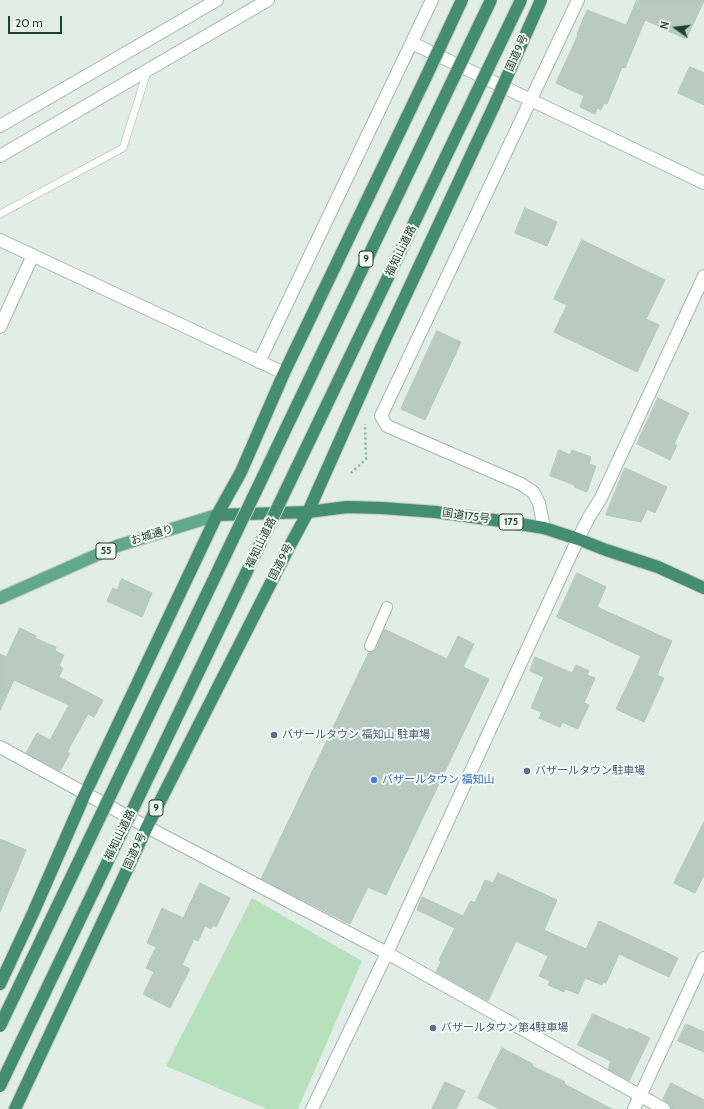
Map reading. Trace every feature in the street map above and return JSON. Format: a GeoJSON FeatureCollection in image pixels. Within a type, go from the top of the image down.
{"type":"FeatureCollection","features":[{"type":"Feature","properties":{"kind":"highway","name":"9"},"geometry":{"type":"LineString","coordinates":[[0,984],[33,914],[85,794],[217,515],[241,472],[284,373],[462,0]]}},
{"type":"Feature","properties":{"kind":"highway","name":"9"},"geometry":{"type":"LineString","coordinates":[[0,1026],[491,0]]}},
{"type":"Feature","properties":{"kind":"highway","name":"福知山道路"},"geometry":{"type":"LineString","coordinates":[[0,1086],[521,0]]}},
{"type":"Feature","properties":{"kind":"highway","name":"国道9号"},"geometry":{"type":"LineString","coordinates":[[15,1109],[147,827],[308,512],[382,346],[494,106],[541,0]]}},
{"type":"Feature","properties":{"kind":"highway","name":"国道175号"},"geometry":{"type":"LineString","coordinates":[[217,515],[308,512],[347,507],[436,512],[501,521],[544,528],[578,539],[658,567],[704,588]]}},
{"type":"Feature","properties":{"kind":"main road","name":"お城通り"},"geometry":{"type":"LineString","coordinates":[[0,598],[117,546],[217,515]]}},
{"type":"Feature","properties":{"kind":"street"},"geometry":{"type":"LineString","coordinates":[[0,126],[217,0]]}},
{"type":"Feature","properties":{"kind":"street"},"geometry":{"type":"LineString","coordinates":[[0,156],[268,0]]}},
{"type":"Feature","properties":{"kind":"street"},"geometry":{"type":"LineString","coordinates":[[259,362],[432,0]]}},
{"type":"Feature","properties":{"kind":"street"},"geometry":{"type":"LineString","coordinates":[[544,528],[539,503],[533,492],[521,484],[387,426],[380,416],[578,0]]}},
{"type":"Feature","properties":{"kind":"street"},"geometry":{"type":"LineString","coordinates":[[412,43],[704,183]]}},
{"type":"Feature","properties":{"kind":"street"},"geometry":{"type":"LineString","coordinates":[[0,240],[284,373]]}},
{"type":"Feature","properties":{"kind":"street"},"geometry":{"type":"LineString","coordinates":[[0,327],[33,255]]}},
{"type":"Feature","properties":{"kind":"street"},"geometry":{"type":"LineString","coordinates":[[312,1109],[578,539],[601,498],[704,276]]}},
{"type":"Feature","properties":{"kind":"street"},"geometry":{"type":"LineString","coordinates":[[370,646],[387,607]]}},
{"type":"Feature","properties":{"kind":"street"},"geometry":{"type":"LineString","coordinates":[[0,748],[386,953],[664,1109]]}},
{"type":"Feature","properties":{"kind":"street"},"geometry":{"type":"LineString","coordinates":[[634,1109],[704,958]]}},
{"type":"Feature","properties":{"kind":"lane"},"geometry":{"type":"LineString","coordinates":[[0,214],[123,148],[148,69]]}},
{"type":"Feature","properties":{"kind":"green space"},"geometry":{"type":"Polygon","coordinates":[[[252,898],[362,961],[298,1109],[267,1109],[166,1066],[252,898]]]}},
{"type":"Feature","properties":{"kind":"building"},"geometry":{"type":"Polygon","coordinates":[[[637,0],[704,1],[686,39],[645,20],[625,68],[622,67],[607,104],[604,103],[601,110],[597,108],[595,114],[580,107],[584,96],[556,83],[578,35],[577,34],[587,10],[626,25],[637,0]]]}},
{"type":"Feature","properties":{"kind":"building"},"geometry":{"type":"Polygon","coordinates":[[[690,67],[704,73],[704,105],[678,93],[690,67]]]}},
{"type":"Feature","properties":{"kind":"building"},"geometry":{"type":"Polygon","coordinates":[[[525,208],[557,222],[547,246],[515,233],[525,208]]]}},
{"type":"Feature","properties":{"kind":"building"},"geometry":{"type":"Polygon","coordinates":[[[582,240],[665,280],[646,319],[659,325],[637,372],[554,332],[567,305],[554,299],[582,240]]]}},
{"type":"Feature","properties":{"kind":"building"},"geometry":{"type":"Polygon","coordinates":[[[437,331],[461,342],[425,420],[401,409],[437,331]]]}},
{"type":"Feature","properties":{"kind":"building"},"geometry":{"type":"Polygon","coordinates":[[[658,398],[689,413],[674,444],[677,445],[670,460],[637,444],[658,398]]]}},
{"type":"Feature","properties":{"kind":"building"},"geometry":{"type":"Polygon","coordinates":[[[559,450],[570,455],[572,450],[591,457],[589,464],[596,466],[587,492],[574,487],[575,485],[550,476],[559,450]]]}},
{"type":"Feature","properties":{"kind":"building"},"geometry":{"type":"Polygon","coordinates":[[[625,468],[667,487],[655,513],[647,509],[641,522],[606,515],[625,468]]]}},
{"type":"Feature","properties":{"kind":"building"},"geometry":{"type":"Polygon","coordinates":[[[577,573],[606,587],[597,607],[672,641],[657,675],[664,678],[644,722],[616,709],[641,656],[557,617],[577,573]]]}},
{"type":"Feature","properties":{"kind":"building"},"geometry":{"type":"Polygon","coordinates":[[[122,579],[152,593],[142,617],[107,601],[113,588],[117,590],[122,579]]]}},
{"type":"Feature","properties":{"kind":"building"},"geometry":{"type":"Polygon","coordinates":[[[20,628],[36,636],[35,638],[56,647],[55,651],[64,655],[59,666],[63,668],[59,677],[103,700],[94,717],[88,714],[67,752],[70,753],[60,771],[26,753],[37,733],[50,740],[69,705],[14,680],[0,710],[0,654],[6,657],[20,628]]]}},
{"type":"Feature","properties":{"kind":"building","name":"バザールタウン 福知山"},"geometry":{"type":"Polygon","coordinates":[[[384,629],[447,659],[458,636],[474,644],[463,667],[489,679],[386,895],[368,887],[350,924],[261,879],[369,652],[376,649],[384,629]]]}},
{"type":"Feature","properties":{"kind":"building"},"geometry":{"type":"Polygon","coordinates":[[[535,657],[572,673],[576,665],[589,671],[587,675],[595,678],[584,703],[589,705],[578,729],[562,722],[560,727],[539,718],[542,712],[531,708],[544,677],[530,671],[535,657]]]}},
{"type":"Feature","properties":{"kind":"building"},"geometry":{"type":"Polygon","coordinates":[[[704,822],[704,875],[695,893],[674,883],[704,822]]]}},
{"type":"Feature","properties":{"kind":"building"},"geometry":{"type":"Polygon","coordinates":[[[0,839],[26,850],[0,912],[0,839]]]}},
{"type":"Feature","properties":{"kind":"building"},"geometry":{"type":"Polygon","coordinates":[[[498,873],[557,900],[544,930],[586,949],[599,921],[678,958],[669,977],[619,954],[606,983],[603,982],[602,985],[585,978],[578,994],[566,989],[564,992],[548,985],[550,981],[539,976],[548,956],[516,941],[488,1001],[436,972],[441,962],[439,960],[455,928],[417,910],[422,897],[463,916],[471,901],[475,903],[485,880],[493,883],[498,873]]]}},
{"type":"Feature","properties":{"kind":"building"},"geometry":{"type":"Polygon","coordinates":[[[200,883],[230,898],[216,927],[213,925],[211,929],[205,926],[198,941],[194,939],[182,965],[190,969],[170,1008],[143,994],[154,972],[146,968],[156,947],[147,943],[162,908],[183,918],[200,883]]]}},
{"type":"Feature","properties":{"kind":"building"},"geometry":{"type":"Polygon","coordinates":[[[593,1014],[650,1038],[629,1081],[608,1069],[611,1061],[578,1045],[593,1014]]]}},
{"type":"Feature","properties":{"kind":"building"},"geometry":{"type":"Polygon","coordinates":[[[686,1024],[704,1032],[704,1052],[678,1041],[686,1024]]]}},
{"type":"Feature","properties":{"kind":"building"},"geometry":{"type":"Polygon","coordinates":[[[502,1048],[533,1064],[532,1066],[565,1082],[564,1084],[612,1109],[500,1109],[478,1098],[502,1048]]]}},
{"type":"Feature","properties":{"kind":"building"},"geometry":{"type":"Polygon","coordinates":[[[445,1082],[465,1091],[456,1109],[432,1109],[445,1082]]]}},
{"type":"Feature","properties":{"kind":"building"},"geometry":{"type":"Polygon","coordinates":[[[671,1083],[704,1100],[704,1109],[671,1108],[668,1103],[663,1100],[671,1083]]]}},
{"type":"Feature","properties":{"kind":"place","name":"バザールタウン 福知山 駐車場"},"geometry":{"type":"Point","coordinates":[274,735]}},
{"type":"Feature","properties":{"kind":"place","name":"バザールタウン駐車場"},"geometry":{"type":"Point","coordinates":[527,771]}},
{"type":"Feature","properties":{"kind":"place","name":"バザールタウン 福知山"},"geometry":{"type":"Point","coordinates":[374,780]}},
{"type":"Feature","properties":{"kind":"place","name":"バザールタウン第4駐車場"},"geometry":{"type":"Point","coordinates":[433,1028]}}]}
